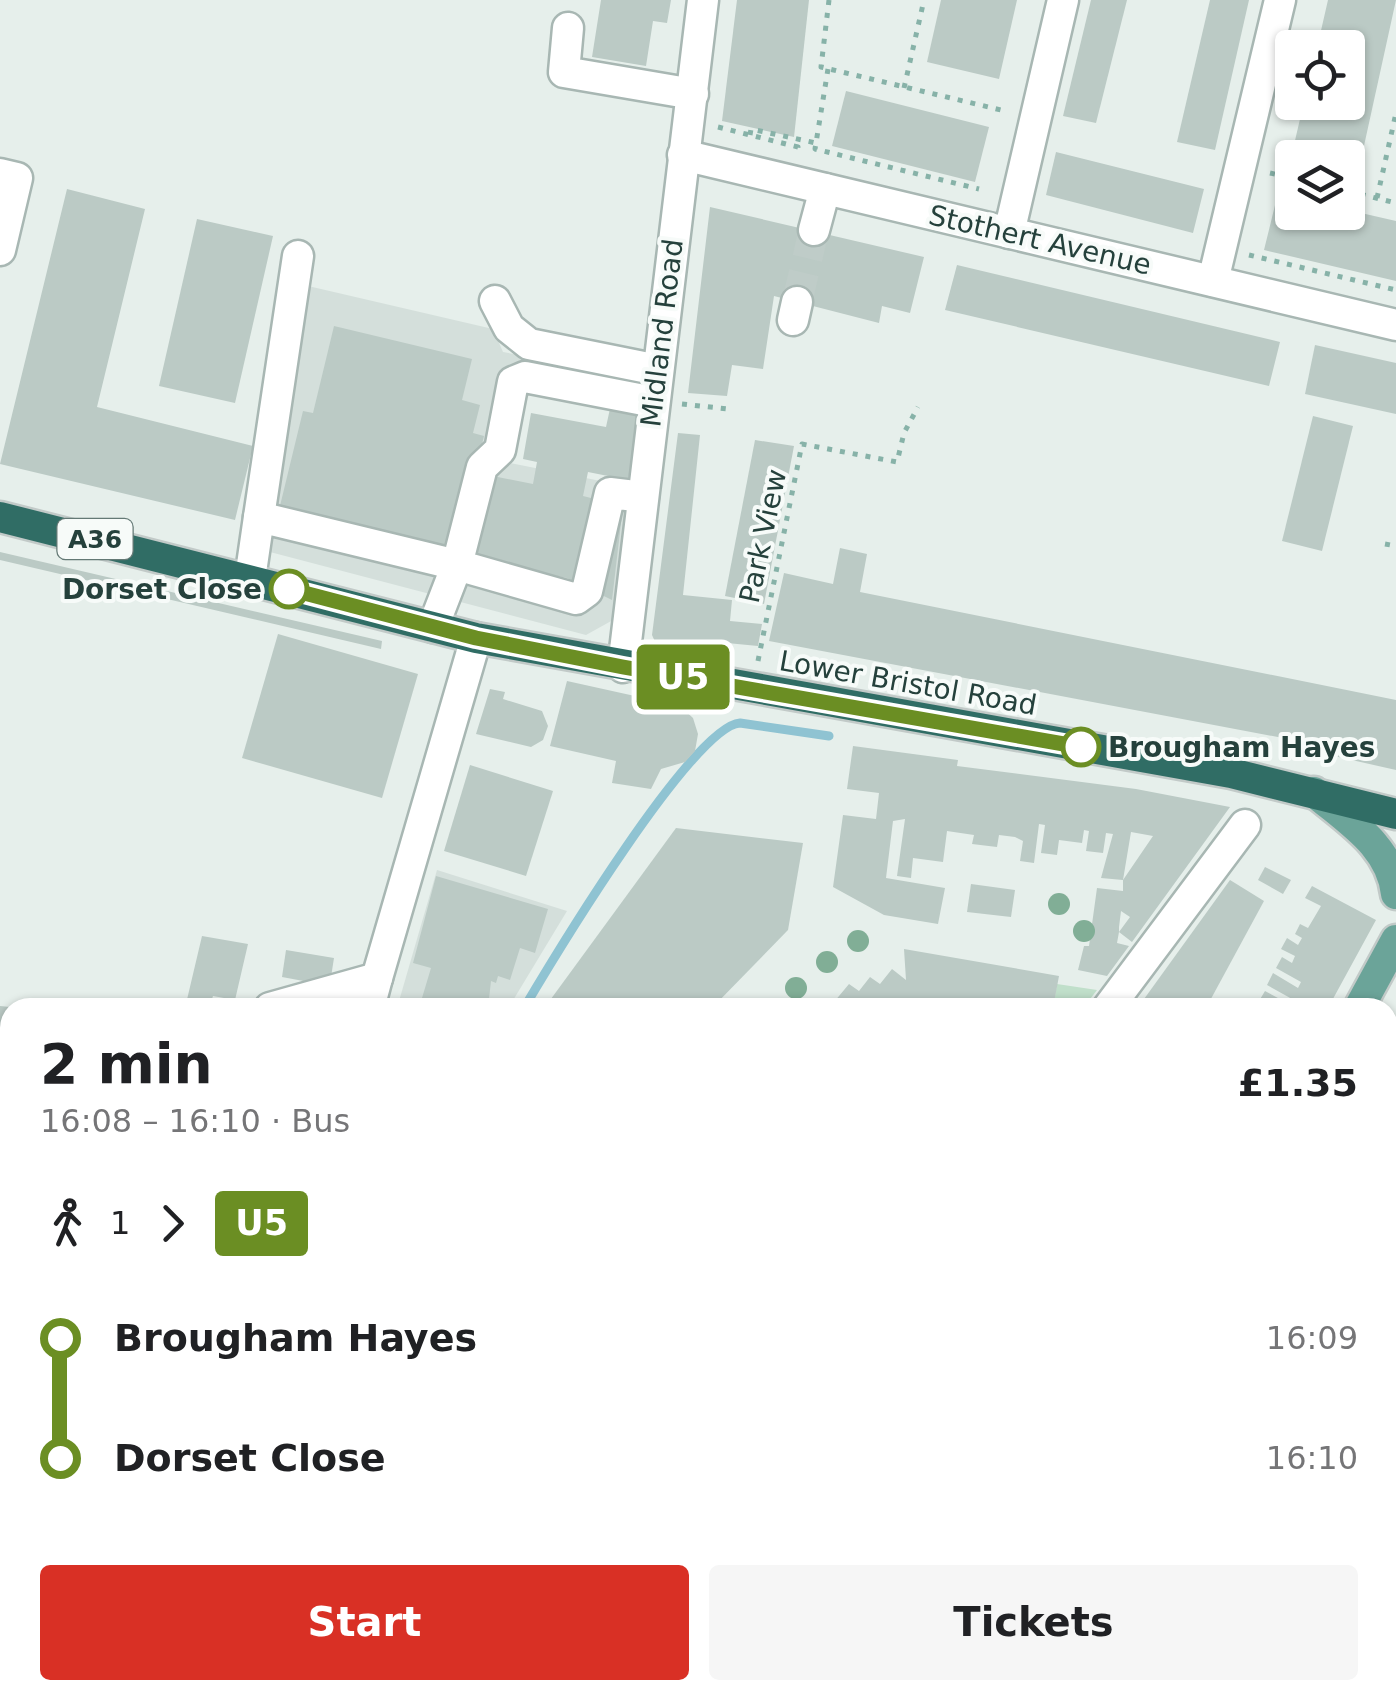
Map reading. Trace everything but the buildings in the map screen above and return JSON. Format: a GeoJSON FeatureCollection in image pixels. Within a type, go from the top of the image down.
{"type":"FeatureCollection","features":[{"type":"Feature","properties":{"kind":"highway","name":"Lower Bristol Road"},"geometry":{"type":"LineString","coordinates":[[0,517],[476,638],[1314,792],[1396,814]]}},
{"type":"Feature","properties":{"kind":"main road"},"geometry":{"type":"LineString","coordinates":[[1314,792],[1376,845],[1388,863],[1396,894]]}},
{"type":"Feature","properties":{"kind":"main road"},"geometry":{"type":"LineString","coordinates":[[1365,998],[1396,941],[1396,931]]}},
{"type":"Feature","properties":{"kind":"street","name":"Midland Road"},"geometry":{"type":"LineString","coordinates":[[623,667],[643,497],[666,402],[658,370],[703,0]]}},
{"type":"Feature","properties":{"kind":"street"},"geometry":{"type":"LineString","coordinates":[[1009,232],[1063,0]]}},
{"type":"Feature","properties":{"kind":"street"},"geometry":{"type":"LineString","coordinates":[[1213,281],[1280,0]]}},
{"type":"Feature","properties":{"kind":"street"},"geometry":{"type":"LineString","coordinates":[[568,28],[564,72],[692,94]]}},
{"type":"Feature","properties":{"kind":"street","name":"Stothert Avenue"},"geometry":{"type":"LineString","coordinates":[[683,155],[1396,326]]}},
{"type":"Feature","properties":{"kind":"street"},"geometry":{"type":"LineString","coordinates":[[0,174],[17,178],[0,250]]}},
{"type":"Feature","properties":{"kind":"street"},"geometry":{"type":"LineString","coordinates":[[814,230],[825,189]]}},
{"type":"Feature","properties":{"kind":"street"},"geometry":{"type":"LineString","coordinates":[[250,578],[298,256]]}},
{"type":"Feature","properties":{"kind":"street"},"geometry":{"type":"LineString","coordinates":[[495,301],[509,328],[529,344],[658,370]]}},
{"type":"Feature","properties":{"kind":"street"},"geometry":{"type":"LineString","coordinates":[[433,626],[456,565],[482,467],[500,450],[513,382],[525,377],[666,402]]}},
{"type":"Feature","properties":{"kind":"street"},"geometry":{"type":"LineString","coordinates":[[258,517],[576,598],[586,591],[610,493],[643,497]]}},
{"type":"Feature","properties":{"kind":"street"},"geometry":{"type":"LineString","coordinates":[[338,998],[373,993],[476,638]]}},
{"type":"Feature","properties":{"kind":"street"},"geometry":{"type":"LineString","coordinates":[[1115,998],[1244,825]]}},
{"type":"Feature","properties":{"kind":"path"},"geometry":{"type":"LineString","coordinates":[[829,0],[821,67],[1000,110]]}},
{"type":"Feature","properties":{"kind":"path"},"geometry":{"type":"LineString","coordinates":[[904,88],[924,0]]}},
{"type":"Feature","properties":{"kind":"path"},"geometry":{"type":"LineString","coordinates":[[828,69],[815,149],[979,189]]}},
{"type":"Feature","properties":{"kind":"path"},"geometry":{"type":"LineString","coordinates":[[1377,198],[1396,112]]}},
{"type":"Feature","properties":{"kind":"path"},"geometry":{"type":"LineString","coordinates":[[707,124],[798,147],[791,181]]}},
{"type":"Feature","properties":{"kind":"path"},"geometry":{"type":"LineString","coordinates":[[750,135],[751,129],[816,143]]}},
{"type":"Feature","properties":{"kind":"path"},"geometry":{"type":"LineString","coordinates":[[1270,173],[1275,174]]}},
{"type":"Feature","properties":{"kind":"path"},"geometry":{"type":"LineString","coordinates":[[1365,195],[1396,203]]}},
{"type":"Feature","properties":{"kind":"path"},"geometry":{"type":"LineString","coordinates":[[1249,255],[1396,290]]}},
{"type":"Feature","properties":{"kind":"path"},"geometry":{"type":"LineString","coordinates":[[666,402],[728,409]]}},
{"type":"Feature","properties":{"kind":"path","name":"Park View"},"geometry":{"type":"LineString","coordinates":[[752,688],[802,444],[897,462],[904,433],[918,407]]}},
{"type":"Feature","properties":{"kind":"path"},"geometry":{"type":"LineString","coordinates":[[1386,544],[1396,546]]}},
{"type":"Feature","properties":{"kind":"shaded area"},"geometry":{"type":"Polygon","coordinates":[[[278,279],[493,329],[503,352],[529,357],[510,463],[631,487],[613,620],[586,635],[270,552],[248,538],[278,279]]]}},
{"type":"Feature","properties":{"kind":"shaded area"},"geometry":{"type":"Polygon","coordinates":[[[437,870],[567,911],[514,998],[400,998],[437,870]]]}},
{"type":"Feature","properties":{"kind":"green space"},"geometry":{"type":"Polygon","coordinates":[[[1057,984],[1097,990],[1091,998],[1055,998],[1057,984]]]}},
{"type":"Feature","properties":{"kind":"waterway"},"geometry":{"type":"LineString","coordinates":[[530,998],[625,848],[690,762],[718,734],[740,723],[829,736]]}},
{"type":"Feature","properties":{"kind":"tunnel"},"geometry":{"type":"LineString","coordinates":[[797,302],[814,230]]}},
{"type":"Feature","properties":{"kind":"bus line","name":"U5"},"geometry":{"type":"LineString","coordinates":[[289,589],[476,638],[1081,747]]}},
{"type":"Feature","properties":{"kind":"place","name":"Dorset Close"},"geometry":{"type":"Point","coordinates":[289,589]}},
{"type":"Feature","properties":{"kind":"place","name":"Brougham Hayes"},"geometry":{"type":"Point","coordinates":[1081,747]}}]}
